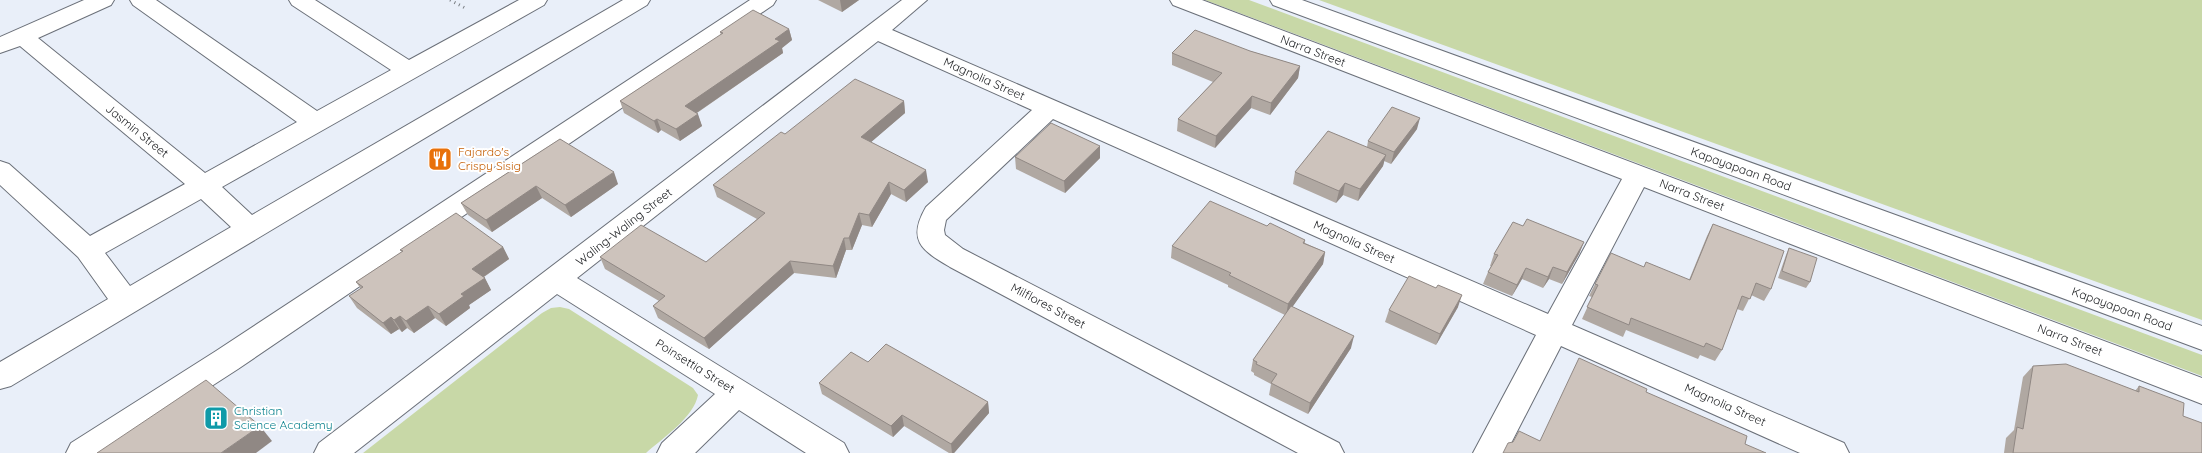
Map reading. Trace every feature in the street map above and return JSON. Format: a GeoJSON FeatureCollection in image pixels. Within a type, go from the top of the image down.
{"type":"FeatureCollection","features":[{"type":"Feature","properties":{"kind":"street"},"geometry":{"type":"LineString","coordinates":[[11,41],[104,0]]}},
{"type":"Feature","properties":{"kind":"street"},"geometry":{"type":"LineString","coordinates":[[141,0],[316,123]]}},
{"type":"Feature","properties":{"kind":"street"},"geometry":{"type":"LineString","coordinates":[[308,6],[339,0]]}},
{"type":"Feature","properties":{"kind":"street"},"geometry":{"type":"LineString","coordinates":[[88,250],[536,0]]}},
{"type":"Feature","properties":{"kind":"street"},"geometry":{"type":"LineString","coordinates":[[0,377],[639,0]]}},
{"type":"Feature","properties":{"kind":"street"},"geometry":{"type":"LineString","coordinates":[[82,453],[227,360],[765,0]]}},
{"type":"Feature","properties":{"kind":"street","name":"Waling-Waling Street"},"geometry":{"type":"LineString","coordinates":[[330,453],[916,0]]}},
{"type":"Feature","properties":{"kind":"street","name":"Narra Street"},"geometry":{"type":"LineString","coordinates":[[1181,0],[2202,391]]}},
{"type":"Feature","properties":{"kind":"street","name":"Kapayapaan Road"},"geometry":{"type":"LineString","coordinates":[[1281,0],[2202,338]]}},
{"type":"Feature","properties":{"kind":"street"},"geometry":{"type":"LineString","coordinates":[[308,6],[409,71]]}},
{"type":"Feature","properties":{"kind":"street","name":"Magnolia Street"},"geometry":{"type":"LineString","coordinates":[[876,31],[1833,453]]}},
{"type":"Feature","properties":{"kind":"street","name":"Jasmin Street"},"geometry":{"type":"LineString","coordinates":[[11,41],[204,186],[250,229]]}},
{"type":"Feature","properties":{"kind":"street","name":"Milflores Street"},"geometry":{"type":"LineString","coordinates":[[1049,108],[936,214],[930,222],[931,238],[960,260],[1328,453]]}},
{"type":"Feature","properties":{"kind":"street"},"geometry":{"type":"LineString","coordinates":[[0,170],[88,250],[126,303]]}},
{"type":"Feature","properties":{"kind":"street"},"geometry":{"type":"LineString","coordinates":[[1489,453],[1637,175]]}},
{"type":"Feature","properties":{"kind":"street","name":"Poinsettia Street"},"geometry":{"type":"LineString","coordinates":[[556,278],[833,453]]}},
{"type":"Feature","properties":{"kind":"street"},"geometry":{"type":"LineString","coordinates":[[673,453],[737,393]]}},
{"type":"Feature","properties":{"kind":"green space"},"geometry":{"type":"Polygon","coordinates":[[[1205,0],[1249,0],[2202,355],[2202,376],[1205,0]]]}},
{"type":"Feature","properties":{"kind":"green space"},"geometry":{"type":"Polygon","coordinates":[[[1319,0],[2202,0],[2202,320],[1319,0]]]}},
{"type":"Feature","properties":{"kind":"green space"},"geometry":{"type":"Polygon","coordinates":[[[551,308],[569,309],[693,388],[698,395],[691,411],[684,419],[646,453],[363,453],[542,313],[551,308]]]}},
{"type":"Feature","properties":{"kind":"building"},"geometry":{"type":"Polygon","coordinates":[[[753,10],[789,29],[775,39],[780,41],[685,106],[698,114],[676,129],[657,119],[654,121],[620,101],[723,33],[720,32],[753,10]]]}},
{"type":"Feature","properties":{"kind":"building"},"geometry":{"type":"Polygon","coordinates":[[[1195,30],[1250,51],[1300,66],[1271,103],[1252,96],[1216,136],[1178,119],[1222,73],[1172,53],[1195,30]]]}},
{"type":"Feature","properties":{"kind":"building"},"geometry":{"type":"Polygon","coordinates":[[[855,79],[904,101],[861,137],[926,170],[904,190],[889,182],[869,215],[859,213],[849,238],[844,238],[833,266],[790,261],[704,338],[653,306],[665,296],[600,257],[641,225],[706,262],[765,213],[713,185],[781,132],[785,134],[855,79]]]}},
{"type":"Feature","properties":{"kind":"building"},"geometry":{"type":"Polygon","coordinates":[[[1392,107],[1420,118],[1394,152],[1368,141],[1392,107]]]}},
{"type":"Feature","properties":{"kind":"building"},"geometry":{"type":"Polygon","coordinates":[[[1051,123],[1100,146],[1064,181],[1015,157],[1051,123]]]}},
{"type":"Feature","properties":{"kind":"building"},"geometry":{"type":"Polygon","coordinates":[[[1328,131],[1386,155],[1360,189],[1345,183],[1339,191],[1295,172],[1328,131]]]}},
{"type":"Feature","properties":{"kind":"building"},"geometry":{"type":"Polygon","coordinates":[[[560,139],[614,172],[565,205],[536,186],[486,220],[461,203],[560,139]]]}},
{"type":"Feature","properties":{"kind":"building"},"geometry":{"type":"Polygon","coordinates":[[[1210,201],[1267,226],[1270,223],[1305,240],[1303,243],[1325,252],[1288,304],[1229,275],[1231,273],[1172,246],[1210,201]]]}},
{"type":"Feature","properties":{"kind":"building"},"geometry":{"type":"Polygon","coordinates":[[[456,213],[503,247],[472,269],[485,278],[461,294],[464,296],[439,314],[428,306],[406,321],[400,316],[394,320],[391,317],[383,323],[349,296],[363,287],[356,282],[456,213]]]}},
{"type":"Feature","properties":{"kind":"building"},"geometry":{"type":"Polygon","coordinates":[[[1527,219],[1584,242],[1567,272],[1553,267],[1548,277],[1526,268],[1517,285],[1488,272],[1498,255],[1494,254],[1513,222],[1523,226],[1527,219]]]}},
{"type":"Feature","properties":{"kind":"building"},"geometry":{"type":"Polygon","coordinates":[[[1713,224],[1784,251],[1771,289],[1756,283],[1750,299],[1742,296],[1722,350],[1706,343],[1704,347],[1631,318],[1629,325],[1587,307],[1598,285],[1595,284],[1611,253],[1644,267],[1646,262],[1690,280],[1713,224]]]}},
{"type":"Feature","properties":{"kind":"building"},"geometry":{"type":"Polygon","coordinates":[[[1789,248],[1817,258],[1810,282],[1782,271],[1789,248]]]}},
{"type":"Feature","properties":{"kind":"building"},"geometry":{"type":"Polygon","coordinates":[[[1409,276],[1436,288],[1438,285],[1462,295],[1440,334],[1389,310],[1409,276]]]}},
{"type":"Feature","properties":{"kind":"building"},"geometry":{"type":"Polygon","coordinates":[[[1291,306],[1354,336],[1310,403],[1271,383],[1277,374],[1256,364],[1257,362],[1253,360],[1291,306]]]}},
{"type":"Feature","properties":{"kind":"building"},"geometry":{"type":"Polygon","coordinates":[[[886,344],[988,402],[951,444],[902,415],[891,426],[819,383],[851,352],[868,362],[886,344]]]}},
{"type":"Feature","properties":{"kind":"building"},"geometry":{"type":"Polygon","coordinates":[[[1579,358],[1647,389],[1646,392],[1747,436],[1745,444],[1766,453],[1503,453],[1508,443],[1513,442],[1519,431],[1540,441],[1579,358]]]}},
{"type":"Feature","properties":{"kind":"building"},"geometry":{"type":"Polygon","coordinates":[[[2066,364],[2139,392],[2139,386],[2184,403],[2183,416],[2202,423],[2202,453],[2013,453],[2017,427],[2023,429],[2033,366],[2066,364]]]}},
{"type":"Feature","properties":{"kind":"building"},"geometry":{"type":"Polygon","coordinates":[[[206,380],[260,426],[221,453],[97,453],[206,380]]]}},
{"type":"Feature","properties":{"kind":"place","name":"Fajardo's Crispy Sisig"},"geometry":{"type":"Point","coordinates":[440,159]}},
{"type":"Feature","properties":{"kind":"place","name":"Christian Science Academy"},"geometry":{"type":"Point","coordinates":[216,418]}}]}
